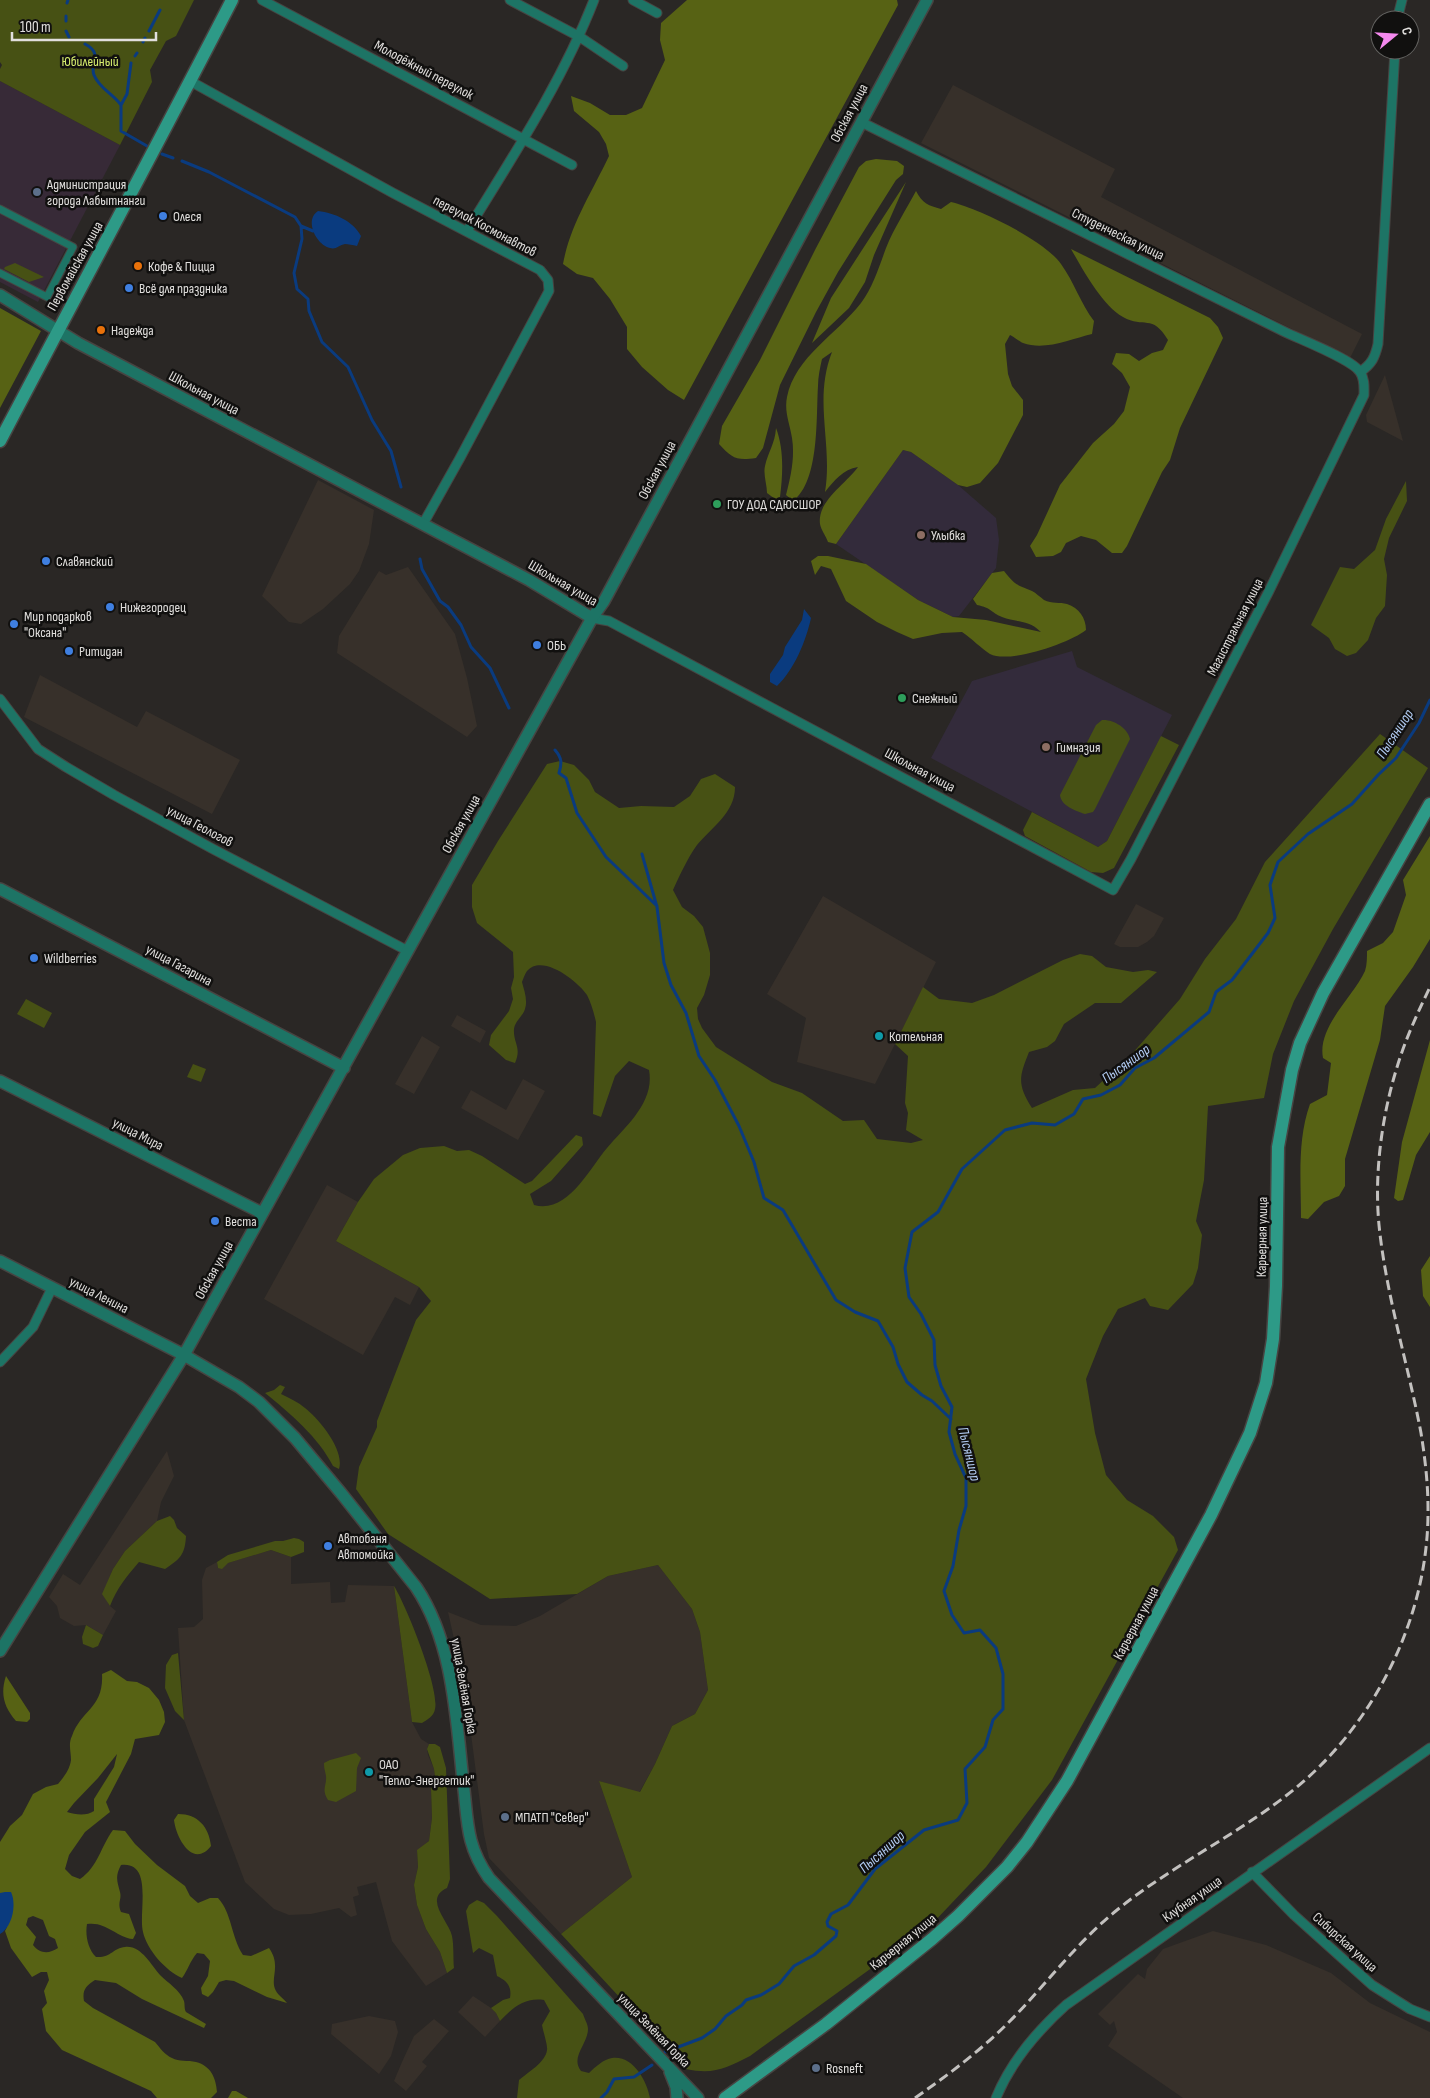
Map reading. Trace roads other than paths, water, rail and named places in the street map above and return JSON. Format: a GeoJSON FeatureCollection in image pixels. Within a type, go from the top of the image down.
{"type":"FeatureCollection","features":[{"type":"Feature","properties":{"kind":"main road","name":"Первомайская улица"},"geometry":{"type":"LineString","coordinates":[[0,441],[232,0]]}},
{"type":"Feature","properties":{"kind":"main road","name":"Карьерная улица"},"geometry":{"type":"LineString","coordinates":[[725,2098],[826,2024],[958,1916],[1000,1874],[1022,1848],[1067,1781],[1211,1515],[1236,1465],[1259,1409],[1266,1383],[1273,1339],[1280,1138],[1292,1070],[1310,1020],[1338,965],[1430,804]]}},
{"type":"Feature","properties":{"kind":"street","name":"Молодёжный переулок"},"geometry":{"type":"LineString","coordinates":[[262,0],[572,165]]}},
{"type":"Feature","properties":{"kind":"street"},"geometry":{"type":"LineString","coordinates":[[510,0],[580,37],[623,66]]}},
{"type":"Feature","properties":{"kind":"street"},"geometry":{"type":"LineString","coordinates":[[467,231],[524,138],[580,37],[594,0]]}},
{"type":"Feature","properties":{"kind":"street"},"geometry":{"type":"LineString","coordinates":[[633,0],[657,13]]}},
{"type":"Feature","properties":{"kind":"street","name":"Обская улица"},"geometry":{"type":"LineString","coordinates":[[0,1651],[184,1355],[592,618],[604,601],[648,521],[927,0]]}},
{"type":"Feature","properties":{"kind":"street"},"geometry":{"type":"LineString","coordinates":[[1360,372],[1370,365],[1378,344],[1394,60]]}},
{"type":"Feature","properties":{"kind":"street","name":"переулок Космонавтов"},"geometry":{"type":"LineString","coordinates":[[190,81],[393,193],[540,270],[548,280],[549,291],[423,524]]}},
{"type":"Feature","properties":{"kind":"street","name":"Студенческая улица"},"geometry":{"type":"LineString","coordinates":[[861,122],[1346,361],[1360,372]]}},
{"type":"Feature","properties":{"kind":"street"},"geometry":{"type":"LineString","coordinates":[[0,209],[73,247],[47,297],[0,273]]}},
{"type":"Feature","properties":{"kind":"street","name":"Школьная улица"},"geometry":{"type":"LineString","coordinates":[[0,295],[57,330],[529,580],[592,618],[609,621],[1113,890]]}},
{"type":"Feature","properties":{"kind":"street","name":"Магистральная улица"},"geometry":{"type":"LineString","coordinates":[[1113,890],[1260,610],[1364,395],[1364,384],[1360,372]]}},
{"type":"Feature","properties":{"kind":"street","name":"улица Геологов"},"geometry":{"type":"LineString","coordinates":[[0,700],[38,749],[66,767],[204,844],[408,951]]}},
{"type":"Feature","properties":{"kind":"street","name":"улица Гагарина"},"geometry":{"type":"LineString","coordinates":[[0,889],[344,1068]]}},
{"type":"Feature","properties":{"kind":"street","name":"улица Мира"},"geometry":{"type":"LineString","coordinates":[[0,1081],[262,1213]]}},
{"type":"Feature","properties":{"kind":"street","name":"улица Ленина"},"geometry":{"type":"LineString","coordinates":[[0,1261],[184,1355]]}},
{"type":"Feature","properties":{"kind":"street"},"geometry":{"type":"LineString","coordinates":[[0,1362],[33,1327],[52,1288]]}},
{"type":"Feature","properties":{"kind":"street","name":"улица Зелёная Горка"},"geometry":{"type":"LineString","coordinates":[[184,1355],[239,1387],[279,1421],[347,1500],[426,1602],[437,1625],[449,1673],[457,1724],[468,1829],[479,1863],[489,1878],[698,2098]]}},
{"type":"Feature","properties":{"kind":"street","name":"Клубная улица"},"geometry":{"type":"LineString","coordinates":[[996,2098],[1010,2070],[1023,2050],[1042,2027],[1066,2005],[1430,1748]]}},
{"type":"Feature","properties":{"kind":"street","name":"Сибирская улица"},"geometry":{"type":"LineString","coordinates":[[1252,1872],[1294,1915],[1372,1985],[1410,2009],[1430,2017]]}},
{"type":"Feature","properties":{"kind":"street"},"geometry":{"type":"LineString","coordinates":[[669,2068],[678,2098]]}},
{"type":"Feature","properties":{"kind":"water"},"geometry":{"type":"Polygon","coordinates":[[[318,211],[337,216],[353,226],[361,236],[357,246],[345,244],[332,248],[320,242],[312,226],[314,215],[318,211]]]}},
{"type":"Feature","properties":{"kind":"water"},"geometry":{"type":"Polygon","coordinates":[[[804,609],[811,618],[806,636],[794,664],[777,686],[770,682],[770,674],[802,620],[804,609]]]}},
{"type":"Feature","properties":{"kind":"water"},"geometry":{"type":"Polygon","coordinates":[[[11,1892],[13,1909],[8,1926],[0,1934],[0,1893],[11,1892]]]}},
{"type":"Feature","properties":{"kind":"waterway"},"geometry":{"type":"LineString","coordinates":[[149,31],[160,10]]}},
{"type":"Feature","properties":{"kind":"waterway"},"geometry":{"type":"LineString","coordinates":[[66,16],[66,21]]}},
{"type":"Feature","properties":{"kind":"waterway"},"geometry":{"type":"LineString","coordinates":[[66,31],[69,37]]}},
{"type":"Feature","properties":{"kind":"waterway"},"geometry":{"type":"LineString","coordinates":[[143,42],[145,38]]}},
{"type":"Feature","properties":{"kind":"waterway"},"geometry":{"type":"LineString","coordinates":[[85,44],[94,51],[93,70],[96,80],[121,105]]}},
{"type":"Feature","properties":{"kind":"waterway"},"geometry":{"type":"LineString","coordinates":[[131,63],[127,94],[121,105],[121,131],[147,146]]}},
{"type":"Feature","properties":{"kind":"waterway"},"geometry":{"type":"LineString","coordinates":[[162,154],[173,158]]}},
{"type":"Feature","properties":{"kind":"waterway"},"geometry":{"type":"LineString","coordinates":[[182,161],[209,172],[295,217],[301,226],[302,239],[294,273],[297,289],[308,299],[309,311],[322,342],[348,367],[372,420],[391,451],[401,487]]}},
{"type":"Feature","properties":{"kind":"waterway"},"geometry":{"type":"LineString","coordinates":[[301,226],[313,231]]}},
{"type":"Feature","properties":{"kind":"waterway"},"geometry":{"type":"LineString","coordinates":[[420,559],[422,569],[440,601],[448,607],[461,625],[471,647],[490,668],[509,708]]}},
{"type":"Feature","properties":{"kind":"waterway","name":"Пысяншор"},"geometry":{"type":"LineString","coordinates":[[665,2052],[702,2038],[715,2029],[726,2016],[746,2000],[761,1995],[779,1984],[794,1966],[814,1955],[836,1936],[837,1931],[828,1926],[827,1922],[831,1914],[848,1905],[875,1869],[924,1830],[958,1820],[967,1803],[965,1769],[985,1747],[993,1720],[1003,1709],[1003,1674],[996,1648],[980,1630],[964,1633],[952,1615],[944,1591],[953,1566],[959,1530],[966,1506],[966,1478],[955,1454],[949,1432],[952,1407],[941,1386],[935,1365],[934,1340],[921,1314],[909,1297],[905,1268],[912,1232],[938,1212],[962,1169],[1005,1130],[1032,1123],[1055,1125],[1074,1114],[1083,1099],[1101,1095],[1120,1085],[1135,1068],[1154,1058],[1209,1012],[1216,992],[1232,980],[1268,933],[1275,918],[1270,885],[1278,862],[1308,834],[1352,804],[1396,758],[1419,723],[1430,700]]}},
{"type":"Feature","properties":{"kind":"waterway"},"geometry":{"type":"LineString","coordinates":[[555,750],[561,761],[559,773],[566,778],[577,813],[606,857],[657,906]]}},
{"type":"Feature","properties":{"kind":"waterway"},"geometry":{"type":"LineString","coordinates":[[642,854],[657,907],[664,963],[671,985],[686,1013],[699,1056],[715,1080],[739,1126],[754,1162],[764,1198],[783,1210],[836,1300],[855,1312],[878,1321],[893,1347],[898,1364],[907,1382],[932,1401],[951,1419]]}},
{"type":"Feature","properties":{"kind":"waterway","name":"Пысяншор"},"geometry":{"type":"LineString","coordinates":[[601,2098],[607,2092],[614,2079],[634,2077],[652,2065]]}},
{"type":"Feature","properties":{"kind":"railway"},"geometry":{"type":"LineString","coordinates":[[915,2098],[940,2081],[997,2033],[1022,2009],[1088,1936],[1117,1910],[1158,1880],[1245,1825],[1287,1795],[1318,1768],[1345,1738],[1370,1704],[1390,1668],[1407,1630],[1418,1590],[1426,1550],[1428,1499],[1421,1433],[1382,1251],[1378,1205],[1379,1164],[1384,1123],[1392,1083],[1408,1035],[1430,987]]}},
{"type":"Feature","properties":{"kind":"place","name":"Администрация города Лабытнанги"},"geometry":{"type":"Point","coordinates":[37,192]}},
{"type":"Feature","properties":{"kind":"place","name":"Олеся"},"geometry":{"type":"Point","coordinates":[163,216]}},
{"type":"Feature","properties":{"kind":"place","name":"Кофе & Пицца"},"geometry":{"type":"Point","coordinates":[138,266]}},
{"type":"Feature","properties":{"kind":"place","name":"Всё для праздника"},"geometry":{"type":"Point","coordinates":[129,288]}},
{"type":"Feature","properties":{"kind":"place","name":"Надежда"},"geometry":{"type":"Point","coordinates":[101,330]}},
{"type":"Feature","properties":{"kind":"place","name":"ГОУ ДОД СДЮСШОР"},"geometry":{"type":"Point","coordinates":[717,504]}},
{"type":"Feature","properties":{"kind":"place","name":"Улыбка"},"geometry":{"type":"Point","coordinates":[921,535]}},
{"type":"Feature","properties":{"kind":"place","name":"Славянский"},"geometry":{"type":"Point","coordinates":[46,561]}},
{"type":"Feature","properties":{"kind":"place","name":"Нижегородец"},"geometry":{"type":"Point","coordinates":[110,607]}},
{"type":"Feature","properties":{"kind":"place","name":"Мир подарков \"Оксана\""},"geometry":{"type":"Point","coordinates":[14,624]}},
{"type":"Feature","properties":{"kind":"place","name":"ОБЬ"},"geometry":{"type":"Point","coordinates":[537,645]}},
{"type":"Feature","properties":{"kind":"place","name":"Ритидан"},"geometry":{"type":"Point","coordinates":[69,651]}},
{"type":"Feature","properties":{"kind":"place","name":"Снежный"},"geometry":{"type":"Point","coordinates":[902,698]}},
{"type":"Feature","properties":{"kind":"place","name":"Гимназия"},"geometry":{"type":"Point","coordinates":[1046,747]}},
{"type":"Feature","properties":{"kind":"place","name":"Wildberries"},"geometry":{"type":"Point","coordinates":[34,958]}},
{"type":"Feature","properties":{"kind":"place","name":"Котельная"},"geometry":{"type":"Point","coordinates":[879,1036]}},
{"type":"Feature","properties":{"kind":"place","name":"Веста"},"geometry":{"type":"Point","coordinates":[215,1221]}},
{"type":"Feature","properties":{"kind":"place","name":"Автобаня Автомойка"},"geometry":{"type":"Point","coordinates":[328,1546]}},
{"type":"Feature","properties":{"kind":"place","name":"ОАО \"Тепло-Энергетик\""},"geometry":{"type":"Point","coordinates":[369,1772]}},
{"type":"Feature","properties":{"kind":"place","name":"МПАТП \"Север\""},"geometry":{"type":"Point","coordinates":[505,1817]}},
{"type":"Feature","properties":{"kind":"place","name":"Rosneft"},"geometry":{"type":"Point","coordinates":[816,2068]}},
{"type":"Feature","properties":{"kind":"park label","name":"Юбилейный"},"geometry":{"type":"Point","coordinates":[90,61]}}]}
